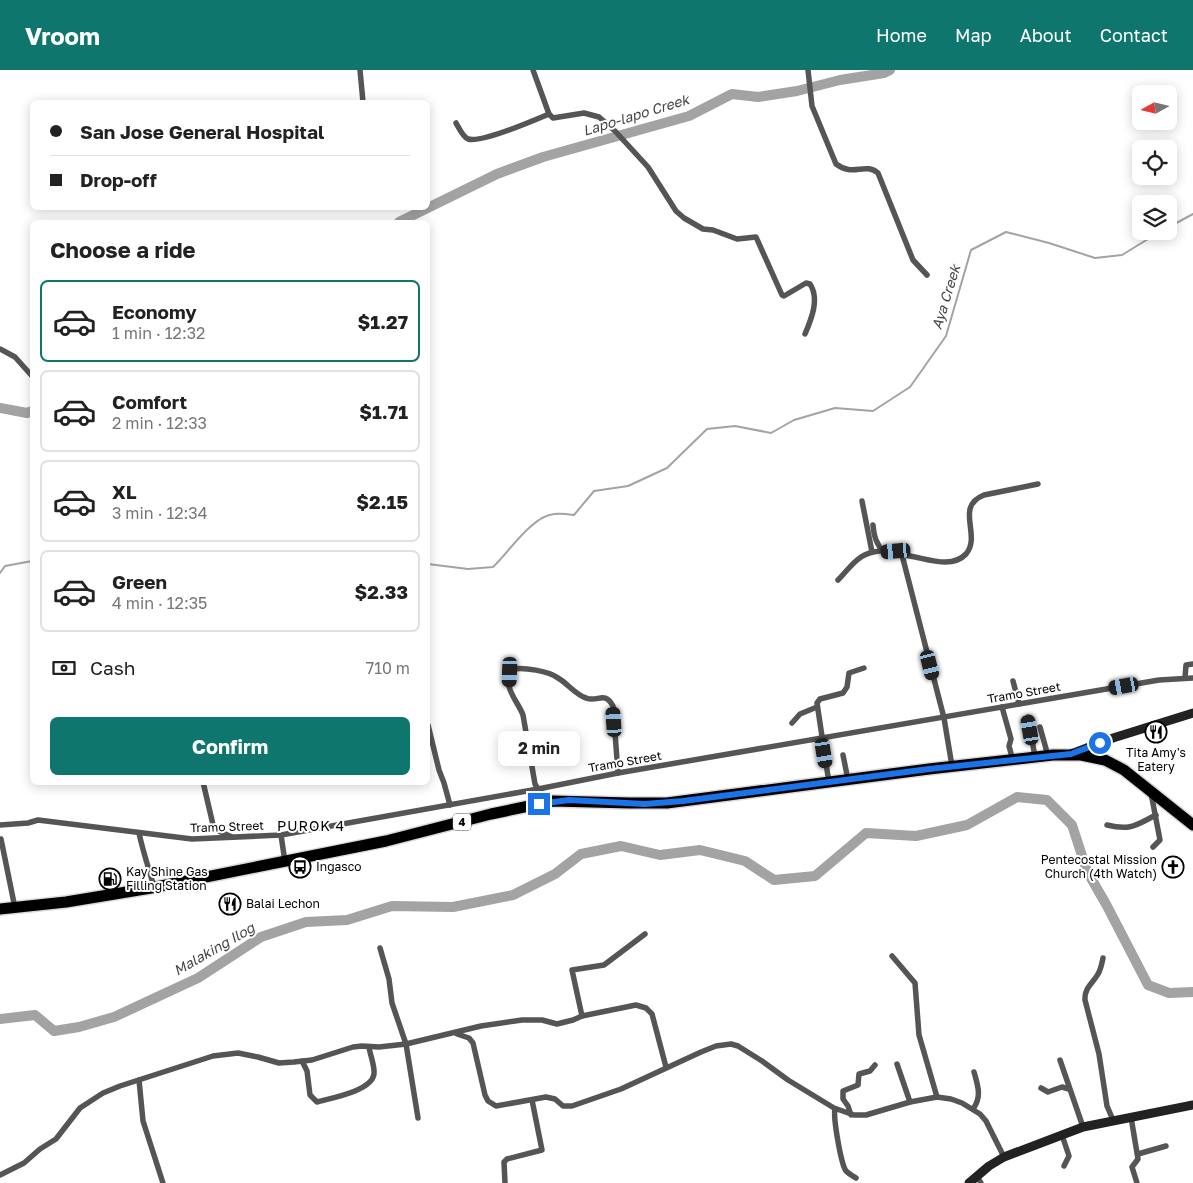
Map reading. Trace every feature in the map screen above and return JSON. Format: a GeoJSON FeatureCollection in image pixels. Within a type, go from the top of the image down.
{"type":"FeatureCollection","features":[{"type":"Feature","properties":{"kind":"highway","name":"4"},"geometry":{"type":"LineString","coordinates":[[0,909],[66,902],[285,862],[386,841],[491,814],[553,801],[656,803],[829,783],[952,766],[1071,754],[1091,756],[1124,770],[1193,826]]}},
{"type":"Feature","properties":{"kind":"street"},"geometry":{"type":"LineString","coordinates":[[360,70],[363,100]]}},
{"type":"Feature","properties":{"kind":"street"},"geometry":{"type":"LineString","coordinates":[[533,70],[549,114],[554,119],[584,114],[590,114],[599,118],[616,131],[648,167],[676,211],[684,218],[702,229],[713,230],[738,239],[752,237],[758,239],[782,295],[786,296],[806,283],[810,284],[813,288],[814,315],[805,334]]}},
{"type":"Feature","properties":{"kind":"street"},"geometry":{"type":"LineString","coordinates":[[808,70],[812,106],[836,164],[844,170],[852,171],[869,168],[878,173],[912,260],[927,276]]}},
{"type":"Feature","properties":{"kind":"street"},"geometry":{"type":"LineString","coordinates":[[456,123],[466,137],[477,139],[522,126],[549,114]]}},
{"type":"Feature","properties":{"kind":"street"},"geometry":{"type":"LineString","coordinates":[[0,349],[15,357],[30,374]]}},
{"type":"Feature","properties":{"kind":"street"},"geometry":{"type":"LineString","coordinates":[[838,580],[861,557],[872,552],[896,551],[902,555],[913,555],[943,562],[952,562],[959,559],[967,553],[972,543],[969,514],[971,505],[976,498],[1038,484]]}},
{"type":"Feature","properties":{"kind":"street"},"geometry":{"type":"LineString","coordinates":[[862,501],[872,552]]}},
{"type":"Feature","properties":{"kind":"street"},"geometry":{"type":"LineString","coordinates":[[873,525],[878,546],[884,552]]}},
{"type":"Feature","properties":{"kind":"street"},"geometry":{"type":"LineString","coordinates":[[902,555],[944,718],[952,766]]}},
{"type":"Feature","properties":{"kind":"street"},"geometry":{"type":"LineString","coordinates":[[1185,678],[1186,665],[1193,664]]}},
{"type":"Feature","properties":{"kind":"street"},"geometry":{"type":"LineString","coordinates":[[553,801],[538,789],[523,715],[509,688],[510,672],[513,669],[521,667],[556,676],[585,698],[605,697],[610,700],[613,706],[618,773]]}},
{"type":"Feature","properties":{"kind":"street"},"geometry":{"type":"LineString","coordinates":[[829,783],[816,702],[820,699],[845,692],[849,673],[864,668]]}},
{"type":"Feature","properties":{"kind":"street","name":"Tramo Street"},"geometry":{"type":"LineString","coordinates":[[0,824],[28,823],[38,820],[192,839],[281,835],[821,738],[1159,680],[1193,678]]}},
{"type":"Feature","properties":{"kind":"street"},"geometry":{"type":"LineString","coordinates":[[1013,681],[1019,704]]}},
{"type":"Feature","properties":{"kind":"street"},"geometry":{"type":"LineString","coordinates":[[792,723],[800,714],[817,707]]}},
{"type":"Feature","properties":{"kind":"street"},"geometry":{"type":"LineString","coordinates":[[1002,707],[1011,739],[1009,746],[1013,761]]}},
{"type":"Feature","properties":{"kind":"street"},"geometry":{"type":"LineString","coordinates":[[1071,754],[1113,738],[1193,714]]}},
{"type":"Feature","properties":{"kind":"street"},"geometry":{"type":"LineString","coordinates":[[1028,717],[1035,757]]}},
{"type":"Feature","properties":{"kind":"street"},"geometry":{"type":"LineString","coordinates":[[1040,727],[1048,756]]}},
{"type":"Feature","properties":{"kind":"street"},"geometry":{"type":"LineString","coordinates":[[430,733],[450,805]]}},
{"type":"Feature","properties":{"kind":"street"},"geometry":{"type":"LineString","coordinates":[[843,755],[848,780]]}},
{"type":"Feature","properties":{"kind":"street"},"geometry":{"type":"LineString","coordinates":[[204,785],[214,829],[234,838]]}},
{"type":"Feature","properties":{"kind":"street"},"geometry":{"type":"LineString","coordinates":[[1151,791],[1160,840],[1153,847]]}},
{"type":"Feature","properties":{"kind":"street"},"geometry":{"type":"LineString","coordinates":[[1108,825],[1129,828],[1156,815]]}},
{"type":"Feature","properties":{"kind":"street"},"geometry":{"type":"LineString","coordinates":[[139,833],[154,887]]}},
{"type":"Feature","properties":{"kind":"street"},"geometry":{"type":"LineString","coordinates":[[281,835],[285,862]]}},
{"type":"Feature","properties":{"kind":"street"},"geometry":{"type":"LineString","coordinates":[[1,839],[15,908]]}},
{"type":"Feature","properties":{"kind":"street"},"geometry":{"type":"LineString","coordinates":[[582,1016],[572,970],[604,965],[645,934]]}},
{"type":"Feature","properties":{"kind":"street"},"geometry":{"type":"LineString","coordinates":[[380,948],[389,979],[392,1003],[406,1044],[418,1118]]}},
{"type":"Feature","properties":{"kind":"street"},"geometry":{"type":"LineString","coordinates":[[892,956],[915,983],[918,1035],[937,1096]]}},
{"type":"Feature","properties":{"kind":"street"},"geometry":{"type":"LineString","coordinates":[[1103,958],[1098,974],[1087,989],[1085,1000],[1099,1054],[1107,1106],[1113,1120]]}},
{"type":"Feature","properties":{"kind":"street"},"geometry":{"type":"LineString","coordinates":[[0,1174],[24,1163],[40,1149],[56,1139],[73,1114],[87,1102],[120,1086],[213,1056],[238,1053],[258,1056],[278,1063],[312,1060],[353,1047],[379,1048],[406,1044],[481,1026],[522,1020],[542,1020],[557,1024],[582,1016],[636,1005],[646,1008],[652,1014],[666,1067]]}},
{"type":"Feature","properties":{"kind":"street"},"geometry":{"type":"LineString","coordinates":[[455,1033],[469,1038],[473,1043],[485,1095],[492,1104],[500,1106],[551,1098],[563,1106],[572,1106],[621,1089],[716,1046],[731,1044],[754,1055],[788,1080],[835,1109],[851,1114],[866,1115],[937,1096],[951,1099],[973,1109],[986,1121],[1004,1157]]}},
{"type":"Feature","properties":{"kind":"street"},"geometry":{"type":"LineString","coordinates":[[302,1061],[307,1071],[310,1095],[316,1102],[358,1090],[371,1081],[374,1072],[369,1047]]}},
{"type":"Feature","properties":{"kind":"street"},"geometry":{"type":"LineString","coordinates":[[1060,1060],[1083,1127]]}},
{"type":"Feature","properties":{"kind":"street"},"geometry":{"type":"LineString","coordinates":[[897,1064],[910,1102]]}},
{"type":"Feature","properties":{"kind":"street"},"geometry":{"type":"LineString","coordinates":[[851,1114],[843,1099],[844,1092],[858,1085],[858,1075],[870,1071],[875,1065]]}},
{"type":"Feature","properties":{"kind":"street"},"geometry":{"type":"LineString","coordinates":[[973,1109],[979,1100],[974,1072]]}},
{"type":"Feature","properties":{"kind":"street"},"geometry":{"type":"LineString","coordinates":[[139,1080],[144,1121],[163,1183]]}},
{"type":"Feature","properties":{"kind":"street"},"geometry":{"type":"LineString","coordinates":[[1041,1088],[1048,1092],[1062,1087],[1069,1089]]}},
{"type":"Feature","properties":{"kind":"street"},"geometry":{"type":"LineString","coordinates":[[505,1183],[504,1162],[507,1159],[542,1150],[532,1100]]}},
{"type":"Feature","properties":{"kind":"street"},"geometry":{"type":"LineString","coordinates":[[969,1183],[979,1180],[989,1166],[1004,1157],[1083,1127],[1193,1105]]}},
{"type":"Feature","properties":{"kind":"street"},"geometry":{"type":"LineString","coordinates":[[835,1109],[834,1120],[843,1163],[847,1172],[856,1178]]}},
{"type":"Feature","properties":{"kind":"street"},"geometry":{"type":"LineString","coordinates":[[1131,1117],[1138,1154],[1138,1161],[1132,1167],[1137,1183]]}},
{"type":"Feature","properties":{"kind":"street"},"geometry":{"type":"LineString","coordinates":[[1062,1135],[1069,1156],[1064,1166]]}},
{"type":"Feature","properties":{"kind":"street"},"geometry":{"type":"LineString","coordinates":[[1138,1154],[1166,1146]]}},
{"type":"Feature","properties":{"kind":"waterway","name":"Lapo-lapo Creek"},"geometry":{"type":"LineString","coordinates":[[430,207],[497,174],[543,157],[689,116],[732,94],[758,97],[797,91],[840,80],[884,73],[890,70]]}},
{"type":"Feature","properties":{"kind":"waterway","name":"Lapo-lapo Creek"},"geometry":{"type":"LineString","coordinates":[[403,220],[424,210]]}},
{"type":"Feature","properties":{"kind":"waterway","name":"Aya Creek"},"geometry":{"type":"LineString","coordinates":[[1177,223],[1193,214]]}},
{"type":"Feature","properties":{"kind":"waterway","name":"Aya Creek"},"geometry":{"type":"LineString","coordinates":[[430,564],[468,569],[493,567],[537,521],[554,514],[574,515],[594,491],[628,486],[667,468],[707,429],[735,426],[771,433],[794,420],[835,408],[873,411],[910,387],[946,336],[971,250],[1006,232],[1095,258],[1122,255],[1146,240]]}},
{"type":"Feature","properties":{"kind":"waterway","name":"Lapo-lapo Creek"},"geometry":{"type":"LineString","coordinates":[[0,408],[27,413],[30,412]]}},
{"type":"Feature","properties":{"kind":"waterway","name":"Aya Creek"},"geometry":{"type":"LineString","coordinates":[[0,573],[5,566],[30,561]]}},
{"type":"Feature","properties":{"kind":"waterway","name":"Malaking Ilog"},"geometry":{"type":"LineString","coordinates":[[0,1019],[35,1015],[54,1031],[79,1027],[114,1017],[198,978],[261,937],[306,922],[347,920],[392,906],[453,907],[513,895],[555,874],[581,854],[621,846],[660,855],[700,850],[745,861],[774,880],[815,876],[866,833],[916,836],[967,825],[1017,797],[1047,800],[1072,825],[1087,871],[1148,985],[1169,993],[1193,992]]}},
{"type":"Feature","properties":{"kind":"place","name":"Tita Amy's Eatery"},"geometry":{"type":"Point","coordinates":[1156,732]}},
{"type":"Feature","properties":{"kind":"place","name":"Ingasco"},"geometry":{"type":"Point","coordinates":[300,867]}},
{"type":"Feature","properties":{"kind":"place","name":"Pentecostal Mission Church (4th Watch)"},"geometry":{"type":"Point","coordinates":[1173,867]}},
{"type":"Feature","properties":{"kind":"place","name":"Kay Shine Gas Filling Station"},"geometry":{"type":"Point","coordinates":[110,879]}},
{"type":"Feature","properties":{"kind":"place","name":"Balai Lechon"},"geometry":{"type":"Point","coordinates":[230,904]}},
{"type":"Feature","properties":{"kind":"district","name":"PUROK 4"},"geometry":{"type":"Point","coordinates":[311,826]}},
{"type":"Feature","properties":{"kind":"route"},"geometry":{"type":"LineString","coordinates":[[539,804],[569,800],[645,804],[683,801],[929,769],[1071,754],[1100,743]]}}]}
